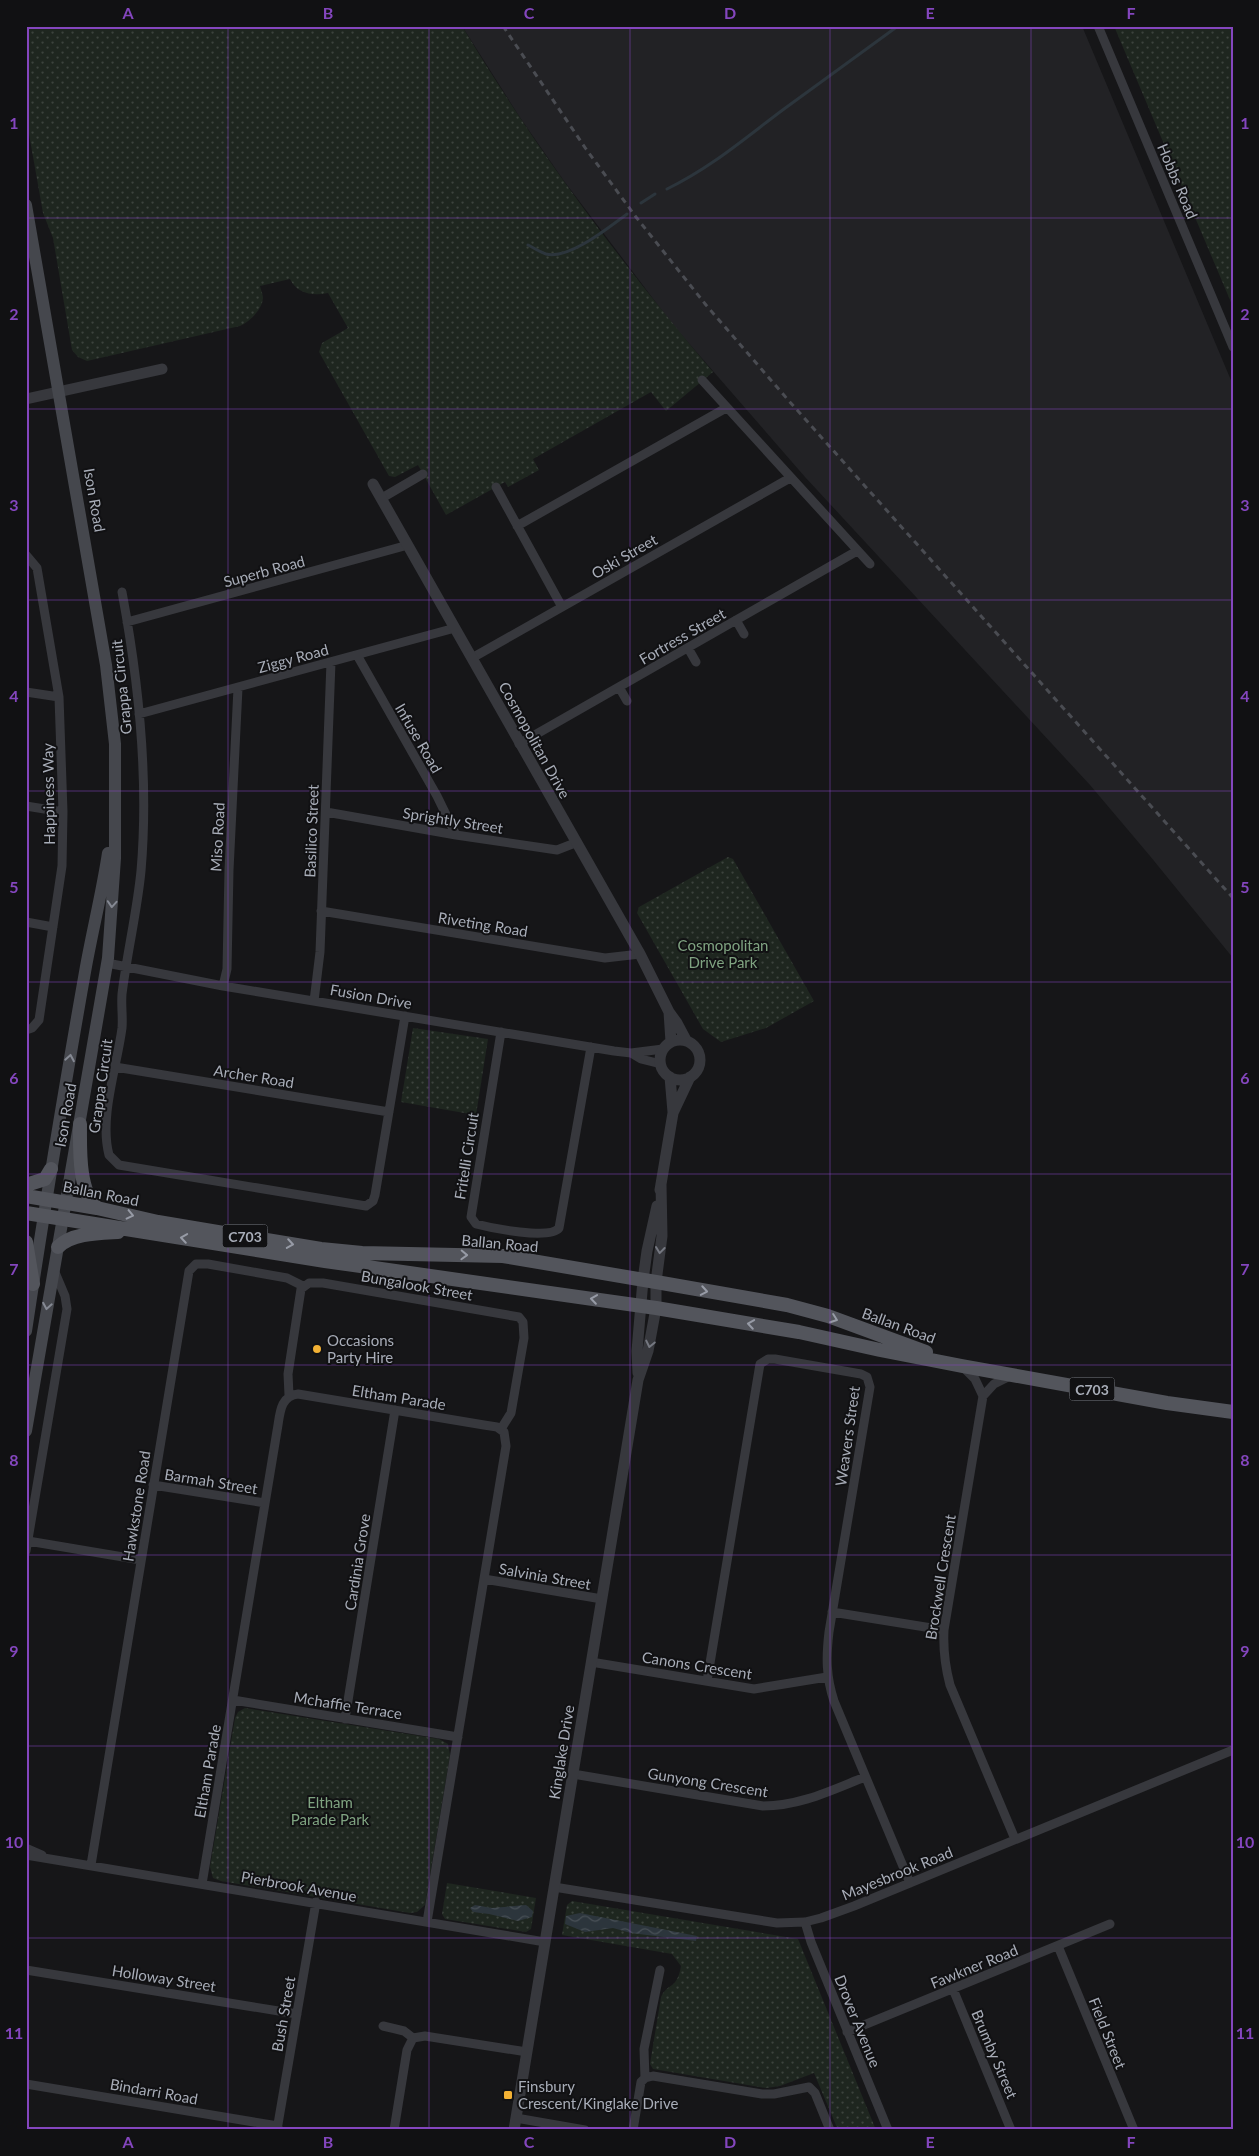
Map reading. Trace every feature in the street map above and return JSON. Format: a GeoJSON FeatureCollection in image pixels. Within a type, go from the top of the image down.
{"type":"FeatureCollection","features":[{"type":"Feature","properties":{"kind":"main road","name":"Ison Road"},"geometry":{"type":"LineString","coordinates":[[26,205],[106,665],[115,744],[115,858],[107,963],[26,1431]]}},
{"type":"Feature","properties":{"kind":"main road","name":"Ison Road"},"geometry":{"type":"LineString","coordinates":[[26,1331],[30,1288],[85,972],[103,890],[115,803]]}},
{"type":"Feature","properties":{"kind":"main road"},"geometry":{"type":"LineString","coordinates":[[85,972],[93,964],[107,963]]}},
{"type":"Feature","properties":{"kind":"main road"},"geometry":{"type":"LineString","coordinates":[[80,1124],[80,1150],[86,1195],[97,1208]]}},
{"type":"Feature","properties":{"kind":"main road"},"geometry":{"type":"LineString","coordinates":[[26,1185],[45,1179],[51,1169]]}},
{"type":"Feature","properties":{"kind":"main road","name":"Ballan Road"},"geometry":{"type":"LineString","coordinates":[[26,1196],[97,1208],[158,1222],[320,1249],[362,1253],[502,1256],[787,1305],[828,1316],[951,1360],[962,1366]]}},
{"type":"Feature","properties":{"kind":"main road","name":"Ballan Road"},"geometry":{"type":"LineString","coordinates":[[26,1213],[335,1263],[649,1307],[799,1332],[962,1366],[1233,1412]]}},
{"type":"Feature","properties":{"kind":"main road"},"geometry":{"type":"LineString","coordinates":[[58,1247],[66,1240],[74,1238],[139,1231]]}},
{"type":"Feature","properties":{"kind":"main road"},"geometry":{"type":"LineString","coordinates":[[26,1242],[30,1288]]}},
{"type":"Feature","properties":{"kind":"street","name":"Hobbs Road"},"geometry":{"type":"LineString","coordinates":[[1098,26],[1233,347]]}},
{"type":"Feature","properties":{"kind":"street"},"geometry":{"type":"LineString","coordinates":[[26,399],[162,369]]}},
{"type":"Feature","properties":{"kind":"street"},"geometry":{"type":"LineString","coordinates":[[702,380],[870,564]]}},
{"type":"Feature","properties":{"kind":"street"},"geometry":{"type":"LineString","coordinates":[[517,526],[726,408]]}},
{"type":"Feature","properties":{"kind":"street"},"geometry":{"type":"LineString","coordinates":[[382,498],[423,474]]}},
{"type":"Feature","properties":{"kind":"street","name":"Oski Street"},"geometry":{"type":"LineString","coordinates":[[472,658],[790,478]]}},
{"type":"Feature","properties":{"kind":"street","name":"Cosmopolitan Drive"},"geometry":{"type":"LineString","coordinates":[[373,484],[575,843],[640,954],[669,1012],[686,1040]]}},
{"type":"Feature","properties":{"kind":"street"},"geometry":{"type":"LineString","coordinates":[[496,487],[562,607]]}},
{"type":"Feature","properties":{"kind":"street","name":"Superb Road"},"geometry":{"type":"LineString","coordinates":[[127,622],[408,545]]}},
{"type":"Feature","properties":{"kind":"street","name":"Fortress Street"},"geometry":{"type":"LineString","coordinates":[[519,744],[857,551]]}},
{"type":"Feature","properties":{"kind":"street","name":"Happiness Way"},"geometry":{"type":"LineString","coordinates":[[26,555],[37,568],[59,697],[63,812],[62,866],[39,1020],[32,1028],[26,1030]]}},
{"type":"Feature","properties":{"kind":"street","name":"Grappa Circuit"},"geometry":{"type":"LineString","coordinates":[[122,592],[139,714],[143,803],[141,870],[122,1001],[122,1026],[106,1123],[107,1150],[113,1161],[119,1165],[138,1169],[366,1206],[373,1201],[375,1196],[405,1016]]}},
{"type":"Feature","properties":{"kind":"street"},"geometry":{"type":"LineString","coordinates":[[736,620],[744,634]]}},
{"type":"Feature","properties":{"kind":"street","name":"Ziggy Road"},"geometry":{"type":"LineString","coordinates":[[139,714],[455,628]]}},
{"type":"Feature","properties":{"kind":"street"},"geometry":{"type":"LineString","coordinates":[[688,648],[696,662]]}},
{"type":"Feature","properties":{"kind":"street","name":"Infuse Road"},"geometry":{"type":"LineString","coordinates":[[357,655],[437,796],[456,835]]}},
{"type":"Feature","properties":{"kind":"street","name":"Basilico Street"},"geometry":{"type":"LineString","coordinates":[[314,1001],[318,978],[322,911],[331,662]]}},
{"type":"Feature","properties":{"kind":"street"},"geometry":{"type":"LineString","coordinates":[[619,687],[627,701]]}},
{"type":"Feature","properties":{"kind":"street","name":"Miso Road"},"geometry":{"type":"LineString","coordinates":[[223,986],[227,969],[229,870],[238,688]]}},
{"type":"Feature","properties":{"kind":"street"},"geometry":{"type":"LineString","coordinates":[[26,692],[59,697]]}},
{"type":"Feature","properties":{"kind":"street"},"geometry":{"type":"LineString","coordinates":[[26,806],[63,812]]}},
{"type":"Feature","properties":{"kind":"street","name":"Sprightly Street"},"geometry":{"type":"LineString","coordinates":[[326,812],[456,835],[558,850],[575,843]]}},
{"type":"Feature","properties":{"kind":"street","name":"Riveting Road"},"geometry":{"type":"LineString","coordinates":[[322,911],[606,958],[640,954]]}},
{"type":"Feature","properties":{"kind":"street"},"geometry":{"type":"LineString","coordinates":[[26,922],[53,927]]}},
{"type":"Feature","properties":{"kind":"street","name":"Fusion Drive"},"geometry":{"type":"LineString","coordinates":[[107,963],[223,986],[590,1047],[631,1053],[667,1045]]}},
{"type":"Feature","properties":{"kind":"street","name":"Cosmopolitan Drive"},"geometry":{"type":"LineString","coordinates":[[667,1045],[669,1012]]}},
{"type":"Feature","properties":{"kind":"street","name":"Fritelli Circuit"},"geometry":{"type":"LineString","coordinates":[[501,1032],[471,1217],[476,1224],[516,1231],[553,1233],[560,1228],[590,1047]]}},
{"type":"Feature","properties":{"kind":"street"},"geometry":{"type":"LineString","coordinates":[[670,1077],[680,1080],[690,1077],[698,1070],[701,1060],[698,1050],[686,1040],[667,1045],[661,1064],[670,1077],[674,1113]]}},
{"type":"Feature","properties":{"kind":"street","name":"Fusion Drive"},"geometry":{"type":"LineString","coordinates":[[631,1053],[641,1059],[661,1064]]}},
{"type":"Feature","properties":{"kind":"street","name":"Archer Road"},"geometry":{"type":"LineString","coordinates":[[115,1067],[389,1112]]}},
{"type":"Feature","properties":{"kind":"street"},"geometry":{"type":"LineString","coordinates":[[649,1307],[647,1252],[674,1113],[690,1077]]}},
{"type":"Feature","properties":{"kind":"street"},"geometry":{"type":"LineString","coordinates":[[649,1281],[662,1236],[661,1184]]}},
{"type":"Feature","properties":{"kind":"street","name":"Hawkstone Road"},"geometry":{"type":"LineString","coordinates":[[91,1865],[188,1276],[192,1267],[196,1264],[208,1264],[287,1278],[303,1286]]}},
{"type":"Feature","properties":{"kind":"street"},"geometry":{"type":"LineString","coordinates":[[26,1551],[67,1309],[54,1268]]}},
{"type":"Feature","properties":{"kind":"street","name":"Bungalook Street"},"geometry":{"type":"LineString","coordinates":[[303,1286],[309,1283],[323,1283],[518,1317],[524,1324],[524,1338],[511,1413],[501,1429]]}},
{"type":"Feature","properties":{"kind":"street"},"geometry":{"type":"LineString","coordinates":[[289,1395],[288,1374],[299,1296],[303,1286]]}},
{"type":"Feature","properties":{"kind":"street","name":"Kinglake Drive"},"geometry":{"type":"LineString","coordinates":[[515,2124],[638,1380],[648,1351],[649,1307]]}},
{"type":"Feature","properties":{"kind":"street","name":"Weavers Street"},"geometry":{"type":"LineString","coordinates":[[707,1681],[760,1364],[768,1359],[853,1372],[867,1377],[870,1387],[832,1612],[827,1653],[827,1677],[834,1701],[910,1883]]}},
{"type":"Feature","properties":{"kind":"street"},"geometry":{"type":"LineString","coordinates":[[962,1366],[975,1379],[984,1396],[994,1384],[1013,1374]]}},
{"type":"Feature","properties":{"kind":"street","name":"Eltham Parade"},"geometry":{"type":"LineString","coordinates":[[202,1884],[280,1412],[284,1401],[289,1395],[298,1394],[501,1429]]}},
{"type":"Feature","properties":{"kind":"street","name":"Brockwell Crescent"},"geometry":{"type":"LineString","coordinates":[[984,1396],[944,1630],[945,1667],[950,1685],[1015,1839]]}},
{"type":"Feature","properties":{"kind":"street","name":"Cardinia Grove"},"geometry":{"type":"LineString","coordinates":[[345,1719],[396,1410]]}},
{"type":"Feature","properties":{"kind":"street"},"geometry":{"type":"LineString","coordinates":[[427,1922],[506,1446],[506,1437],[501,1429]]}},
{"type":"Feature","properties":{"kind":"street","name":"Barmah Street"},"geometry":{"type":"LineString","coordinates":[[153,1486],[265,1503]]}},
{"type":"Feature","properties":{"kind":"street"},"geometry":{"type":"LineString","coordinates":[[28,1541],[141,1560]]}},
{"type":"Feature","properties":{"kind":"street","name":"Salvinia Street"},"geometry":{"type":"LineString","coordinates":[[484,1579],[602,1599]]}},
{"type":"Feature","properties":{"kind":"street"},"geometry":{"type":"LineString","coordinates":[[832,1612],[944,1630]]}},
{"type":"Feature","properties":{"kind":"street","name":"Canons Crescent"},"geometry":{"type":"LineString","coordinates":[[591,1662],[754,1689],[827,1677]]}},
{"type":"Feature","properties":{"kind":"street","name":"Mchaffie Terrace"},"geometry":{"type":"LineString","coordinates":[[233,1700],[458,1737]]}},
{"type":"Feature","properties":{"kind":"street","name":"Mayesbrook Road"},"geometry":{"type":"LineString","coordinates":[[554,1887],[756,1920],[805,1922],[821,1918],[910,1883],[1233,1750]]}},
{"type":"Feature","properties":{"kind":"street","name":"Gunyong Crescent"},"geometry":{"type":"LineString","coordinates":[[572,1774],[763,1806],[778,1806],[807,1800],[865,1777]]}},
{"type":"Feature","properties":{"kind":"street","name":"Pierbrook Avenue"},"geometry":{"type":"LineString","coordinates":[[26,1848],[48,1859]]}},
{"type":"Feature","properties":{"kind":"street","name":"Pierbrook Avenue"},"geometry":{"type":"LineString","coordinates":[[26,1855],[316,1902],[545,1942]]}},
{"type":"Feature","properties":{"kind":"street","name":"Bush Street"},"geometry":{"type":"LineString","coordinates":[[278,2128],[316,1902]]}},
{"type":"Feature","properties":{"kind":"street","name":"Drover Avenue"},"geometry":{"type":"LineString","coordinates":[[805,1922],[810,1942],[888,2130]]}},
{"type":"Feature","properties":{"kind":"street","name":"Fawkner Road"},"geometry":{"type":"LineString","coordinates":[[848,2032],[1110,1924]]}},
{"type":"Feature","properties":{"kind":"street","name":"Field Street"},"geometry":{"type":"LineString","coordinates":[[1058,1946],[1134,2130]]}},
{"type":"Feature","properties":{"kind":"street","name":"Holloway Street"},"geometry":{"type":"LineString","coordinates":[[26,1970],[297,2014]]}},
{"type":"Feature","properties":{"kind":"street"},"geometry":{"type":"LineString","coordinates":[[633,2130],[642,2082],[645,2078],[644,2049],[660,1970]]}},
{"type":"Feature","properties":{"kind":"street","name":"Brumby Street"},"geometry":{"type":"LineString","coordinates":[[953,1989],[1011,2130]]}},
{"type":"Feature","properties":{"kind":"street"},"geometry":{"type":"LineString","coordinates":[[383,2026],[399,2029],[412,2038],[425,2036],[527,2052]]}},
{"type":"Feature","properties":{"kind":"street"},"geometry":{"type":"LineString","coordinates":[[394,2130],[408,2050],[412,2038]]}},
{"type":"Feature","properties":{"kind":"street"},"geometry":{"type":"LineString","coordinates":[[645,2078],[653,2076],[762,2094],[774,2094],[809,2087],[815,2093],[830,2130]]}},
{"type":"Feature","properties":{"kind":"street","name":"Bindarri Road"},"geometry":{"type":"LineString","coordinates":[[26,2084],[278,2128]]}},
{"type":"Feature","properties":{"kind":"street"},"geometry":{"type":"LineString","coordinates":[[515,2124],[584,2130]]}},
{"type":"Feature","properties":{"kind":"shaded area"},"geometry":{"type":"Polygon","coordinates":[[[462,26],[1082,26],[1233,385],[1233,958],[1090,785],[805,477],[673,325],[564,181],[519,116],[462,26]]]}},
{"type":"Feature","properties":{"kind":"green space"},"geometry":{"type":"Polygon","coordinates":[[[26,26],[462,26],[519,116],[580,204],[645,289],[713,372],[666,411],[651,392],[533,459],[539,470],[508,487],[505,482],[446,515],[418,465],[395,477],[389,476],[319,352],[322,343],[348,328],[328,293],[306,293],[297,288],[290,279],[260,286],[263,298],[258,311],[251,319],[240,326],[87,361],[78,357],[72,350],[53,238],[43,213],[26,117],[26,26]]]}},
{"type":"Feature","properties":{"kind":"green space"},"geometry":{"type":"Polygon","coordinates":[[[1114,26],[1233,26],[1233,307],[1114,26]]]}},
{"type":"Feature","properties":{"kind":"green space","name":"Cosmopolitan Drive Park"},"geometry":{"type":"Polygon","coordinates":[[[728,857],[733,859],[814,1001],[766,1028],[721,1042],[703,1029],[637,913],[639,907],[728,857]]]}},
{"type":"Feature","properties":{"kind":"green space"},"geometry":{"type":"Polygon","coordinates":[[[413,1028],[488,1039],[476,1115],[401,1102],[413,1028]]]}},
{"type":"Feature","properties":{"kind":"green space","name":"Eltham Parade Park"},"geometry":{"type":"Polygon","coordinates":[[[245,1708],[439,1739],[448,1744],[450,1755],[425,1905],[417,1912],[410,1913],[221,1881],[213,1878],[210,1867],[235,1718],[238,1712],[245,1708]]]}},
{"type":"Feature","properties":{"kind":"green space"},"geometry":{"type":"Polygon","coordinates":[[[447,1883],[536,1898],[531,1929],[526,1932],[445,1919],[442,1914],[447,1883]]]}},
{"type":"Feature","properties":{"kind":"green space"},"geometry":{"type":"Polygon","coordinates":[[[572,1901],[798,1939],[876,2130],[838,2130],[814,2073],[780,2086],[766,2088],[653,2069],[650,2064],[661,1997],[677,1979],[681,1966],[672,1954],[562,1935],[567,1905],[572,1901]]]}},
{"type":"Feature","properties":{"kind":"water"},"geometry":{"type":"Polygon","coordinates":[[[475,1905],[492,1908],[526,1905],[533,1911],[532,1917],[518,1921],[473,1912],[470,1908],[475,1905]]]}},
{"type":"Feature","properties":{"kind":"water"},"geometry":{"type":"Polygon","coordinates":[[[580,1913],[697,1936],[696,1941],[631,1933],[613,1928],[585,1932],[565,1924],[566,1916],[580,1913]]]}},
{"type":"Feature","properties":{"kind":"waterway"},"geometry":{"type":"LineString","coordinates":[[667,189],[728,152],[898,26]]}},
{"type":"Feature","properties":{"kind":"waterway"},"geometry":{"type":"LineString","coordinates":[[641,203],[655,194]]}},
{"type":"Feature","properties":{"kind":"waterway"},"geometry":{"type":"LineString","coordinates":[[528,245],[546,254],[555,255],[566,252],[600,234],[627,214]]}},
{"type":"Feature","properties":{"kind":"railway"},"geometry":{"type":"LineString","coordinates":[[503,26],[586,149],[636,217],[706,305],[789,401],[1233,898]]}},
{"type":"Feature","properties":{"kind":"place","name":"Occasions Party Hire"},"geometry":{"type":"Point","coordinates":[317,1349]}},
{"type":"Feature","properties":{"kind":"place","name":"Finsbury Crescent/Kinglake Drive"},"geometry":{"type":"Point","coordinates":[508,2095]}}]}
